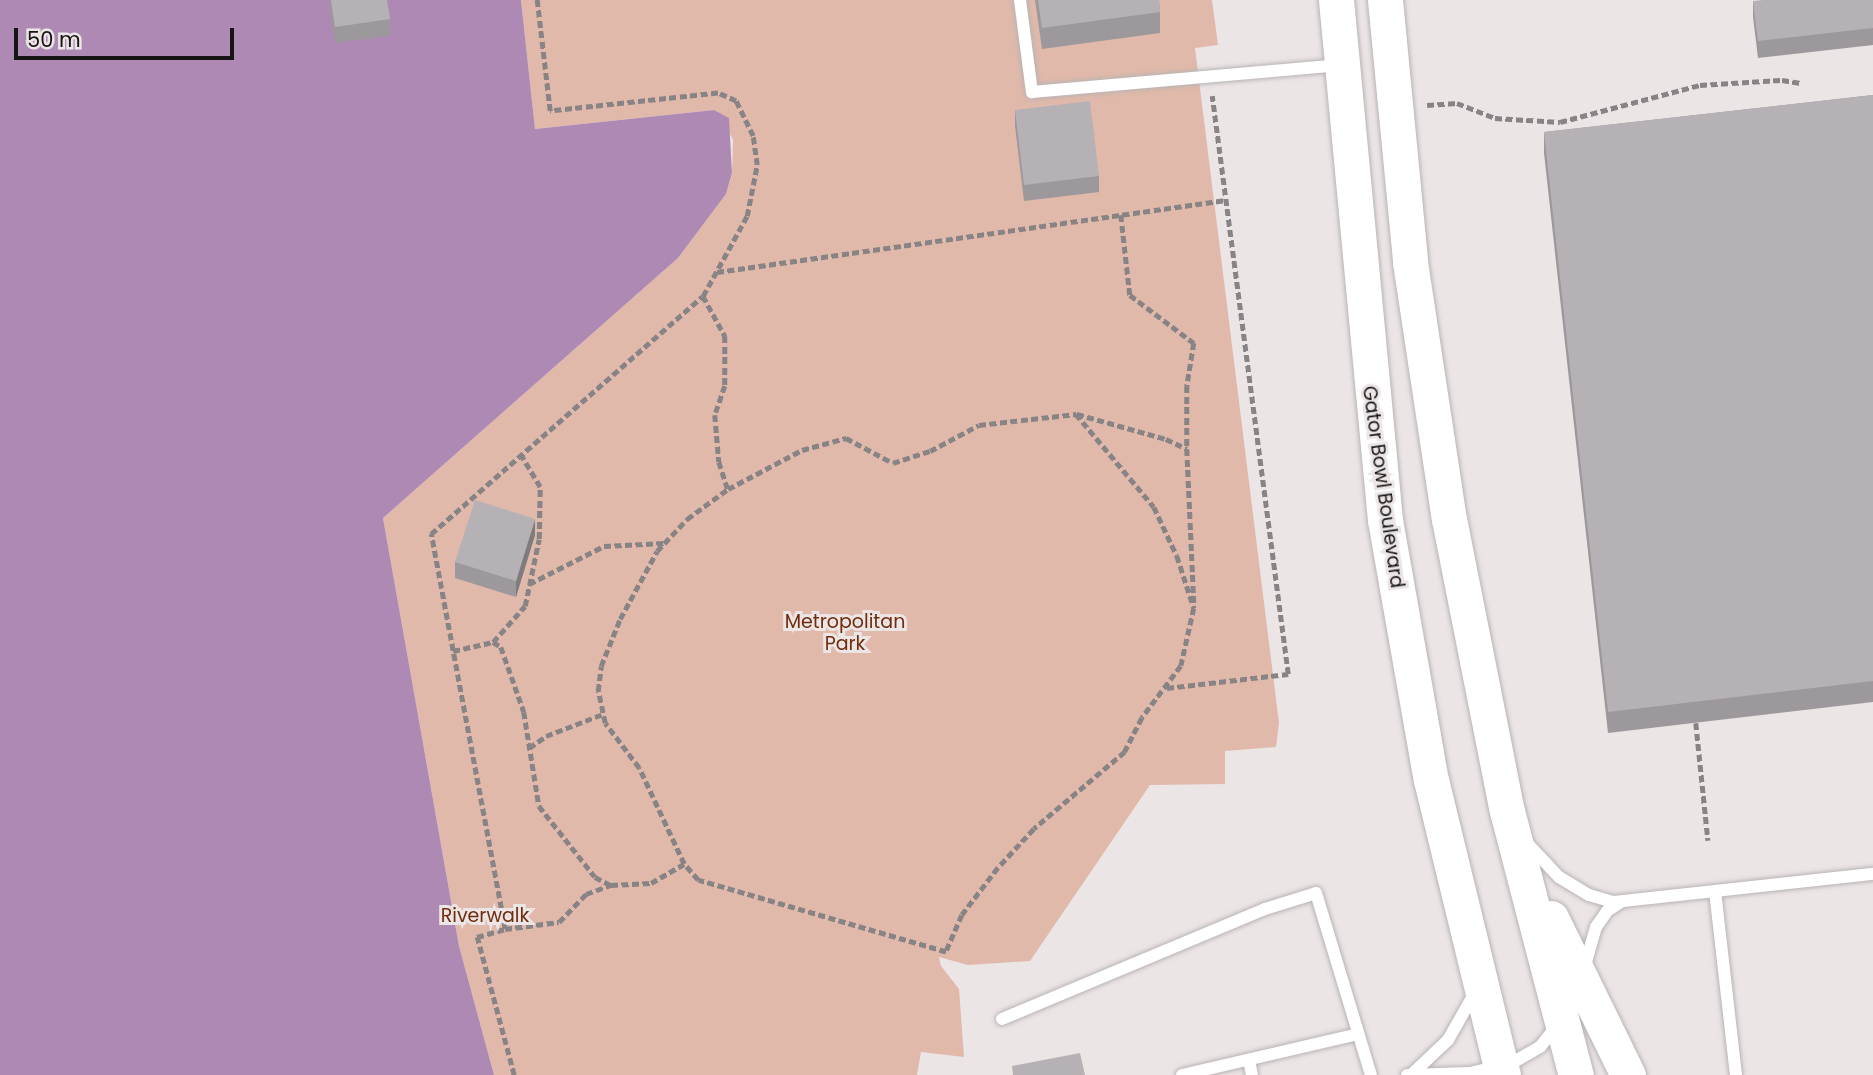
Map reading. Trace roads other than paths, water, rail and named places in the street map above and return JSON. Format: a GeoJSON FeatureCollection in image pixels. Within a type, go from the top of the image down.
{"type":"FeatureCollection","features":[{"type":"Feature","properties":{"kind":"main road","name":"Gator Bowl Boulevard"},"geometry":{"type":"LineString","coordinates":[[1336,0],[1385,520],[1432,780],[1474,968],[1502,1071]]}},
{"type":"Feature","properties":{"kind":"main road"},"geometry":{"type":"LineString","coordinates":[[1385,0],[1423,362],[1468,626],[1507,811],[1576,1075]]}},
{"type":"Feature","properties":{"kind":"main road"},"geometry":{"type":"LineString","coordinates":[[1507,811],[1584,990],[1628,1075]]}},
{"type":"Feature","properties":{"kind":"lane"},"geometry":{"type":"LineString","coordinates":[[1020,0],[1032,92],[1342,65]]}},
{"type":"Feature","properties":{"kind":"lane"},"geometry":{"type":"LineString","coordinates":[[1507,811],[1526,842],[1559,877],[1588,895],[1621,902],[1873,874]]}},
{"type":"Feature","properties":{"kind":"lane"},"geometry":{"type":"LineString","coordinates":[[1716,891],[1736,1075]]}},
{"type":"Feature","properties":{"kind":"lane"},"geometry":{"type":"LineString","coordinates":[[1002,1019],[1265,909],[1316,893],[1371,1075]]}},
{"type":"Feature","properties":{"kind":"lane"},"geometry":{"type":"LineString","coordinates":[[1584,990],[1585,964],[1596,927],[1607,911],[1621,902]]}},
{"type":"Feature","properties":{"kind":"lane"},"geometry":{"type":"LineString","coordinates":[[1409,1074],[1463,1021],[1473,996],[1474,968]]}},
{"type":"Feature","properties":{"kind":"lane"},"geometry":{"type":"LineString","coordinates":[[1409,1074],[1502,1071],[1540,1047],[1553,1033],[1559,1015]]}},
{"type":"Feature","properties":{"kind":"lane"},"geometry":{"type":"LineString","coordinates":[[1182,1075],[1359,1034]]}},
{"type":"Feature","properties":{"kind":"lane"},"geometry":{"type":"LineString","coordinates":[[1249,1060],[1252,1075]]}},
{"type":"Feature","properties":{"kind":"park label","name":"Metropolitan Park"},"geometry":{"type":"Point","coordinates":[845,633]}},
{"type":"Feature","properties":{"kind":"park label","name":"Riverwalk"},"geometry":{"type":"Point","coordinates":[485,916]}}]}
